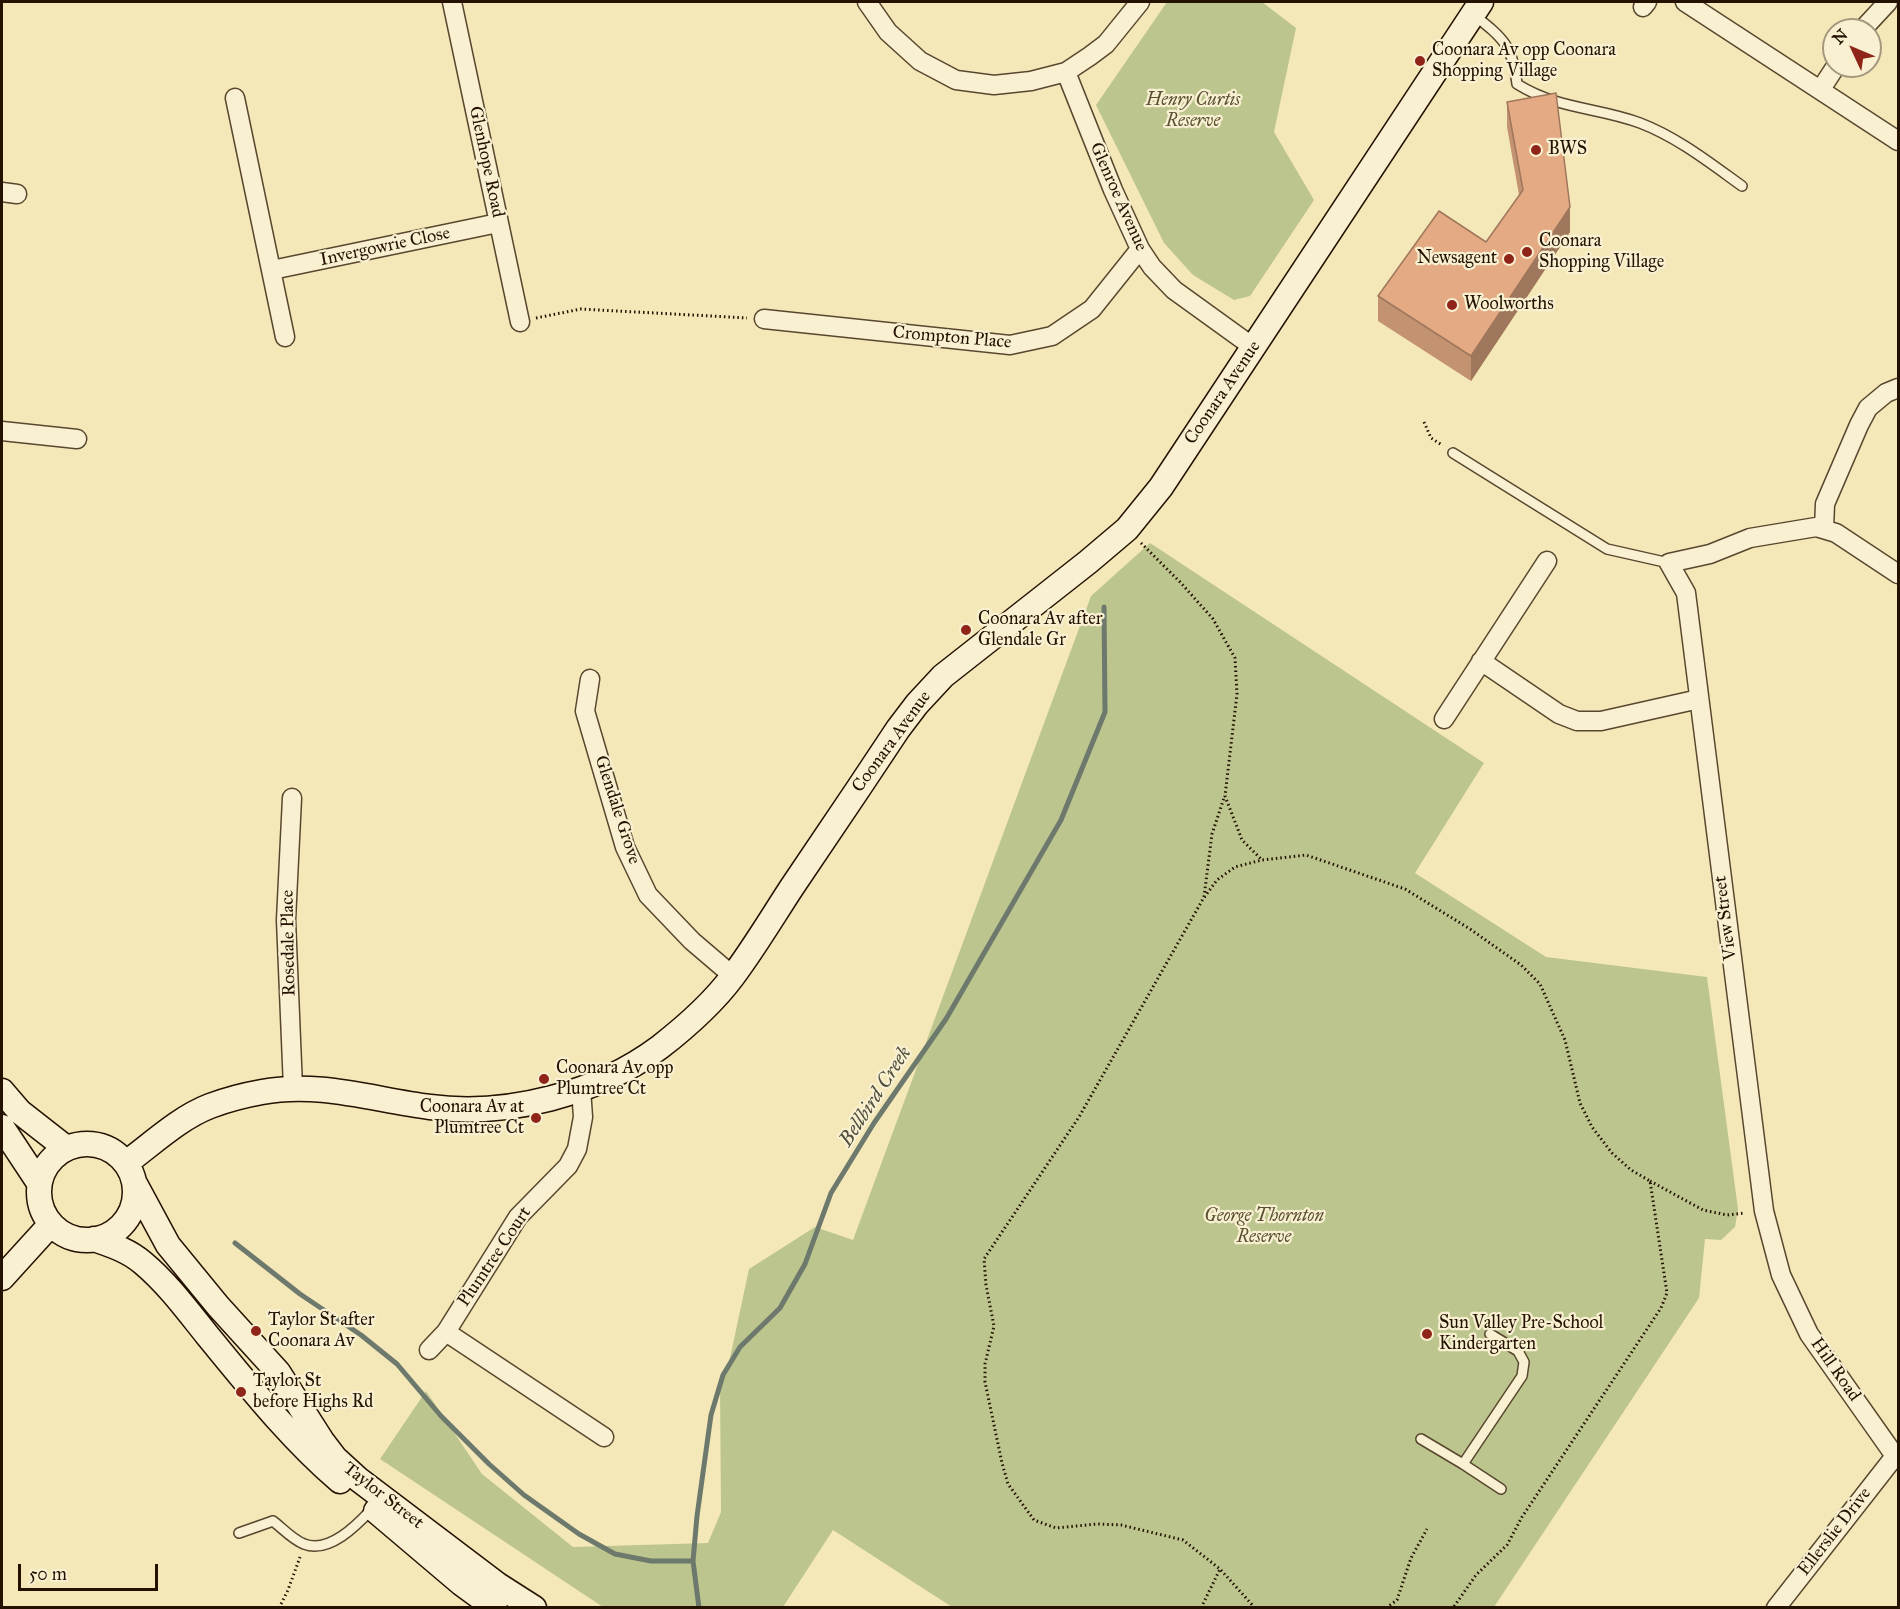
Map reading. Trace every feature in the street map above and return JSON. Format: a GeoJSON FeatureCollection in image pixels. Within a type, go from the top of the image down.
{"type":"FeatureCollection","features":[{"type":"Feature","properties":{"kind":"street","name":"Glenhope Road"},"geometry":{"type":"LineString","coordinates":[[452,2],[520,322]]}},
{"type":"Feature","properties":{"kind":"street"},"geometry":{"type":"LineString","coordinates":[[867,2],[888,32],[920,61],[956,80],[994,85],[1031,81],[1066,72],[1106,44],[1140,2]]}},
{"type":"Feature","properties":{"kind":"street"},"geometry":{"type":"LineString","coordinates":[[1685,2],[1899,141]]}},
{"type":"Feature","properties":{"kind":"street"},"geometry":{"type":"LineString","coordinates":[[1873,18],[1888,2]]}},
{"type":"Feature","properties":{"kind":"street","name":"Coonara Avenue"},"geometry":{"type":"LineString","coordinates":[[130,1172],[168,1131],[209,1106],[262,1092],[293,1088],[345,1092],[430,1107],[469,1110],[504,1108],[538,1102],[581,1089],[627,1067],[658,1048],[687,1025],[733,976],[917,704],[950,670],[1127,529],[1161,487],[1476,8]]}},
{"type":"Feature","properties":{"kind":"street","name":"Glenroe Avenue"},"geometry":{"type":"LineString","coordinates":[[1066,72],[1113,190],[1140,249],[1152,267],[1174,291],[1253,347]]}},
{"type":"Feature","properties":{"kind":"street"},"geometry":{"type":"LineString","coordinates":[[1821,89],[1828,78]]}},
{"type":"Feature","properties":{"kind":"street"},"geometry":{"type":"LineString","coordinates":[[235,98],[285,337]]}},
{"type":"Feature","properties":{"kind":"street","name":"Invergowrie Close"},"geometry":{"type":"LineString","coordinates":[[272,270],[498,223]]}},
{"type":"Feature","properties":{"kind":"street","name":"Crompton Place"},"geometry":{"type":"LineString","coordinates":[[764,319],[1010,345],[1052,336],[1092,309],[1140,249]]}},
{"type":"Feature","properties":{"kind":"street"},"geometry":{"type":"LineString","coordinates":[[1824,529],[1825,504],[1868,408],[1886,393],[1899,388]]}},
{"type":"Feature","properties":{"kind":"street"},"geometry":{"type":"LineString","coordinates":[[2,431],[77,439]]}},
{"type":"Feature","properties":{"kind":"street"},"geometry":{"type":"LineString","coordinates":[[1669,563],[1710,554],[1750,538],[1815,527],[1836,533],[1899,574]]}},
{"type":"Feature","properties":{"kind":"street"},"geometry":{"type":"LineString","coordinates":[[1444,719],[1547,561]]}},
{"type":"Feature","properties":{"kind":"street","name":"View Street"},"geometry":{"type":"LineString","coordinates":[[1669,563],[1686,593],[1730,932],[1733,981],[1764,1211],[1781,1275]]}},
{"type":"Feature","properties":{"kind":"street"},"geometry":{"type":"LineString","coordinates":[[1481,661],[1559,714],[1577,721],[1600,722],[1699,699]]}},
{"type":"Feature","properties":{"kind":"street","name":"Glendale Grove"},"geometry":{"type":"LineString","coordinates":[[590,679],[585,711],[626,847],[648,895],[692,941],[733,976]]}},
{"type":"Feature","properties":{"kind":"street","name":"Rosedale Place"},"geometry":{"type":"LineString","coordinates":[[292,798],[286,920],[293,1088]]}},
{"type":"Feature","properties":{"kind":"street","name":"Plumtree Court"},"geometry":{"type":"LineString","coordinates":[[429,1350],[446,1332],[518,1217],[568,1166],[577,1149],[583,1117],[581,1089]]}},
{"type":"Feature","properties":{"kind":"street"},"geometry":{"type":"LineString","coordinates":[[2,1090],[20,1112],[66,1148]]}},
{"type":"Feature","properties":{"kind":"street"},"geometry":{"type":"LineString","coordinates":[[2,1127],[39,1183]]}},
{"type":"Feature","properties":{"kind":"street"},"geometry":{"type":"LineString","coordinates":[[82,1144],[99,1145],[114,1152],[130,1172],[134,1197],[130,1212],[121,1225],[108,1235],[93,1239],[78,1239],[63,1234],[51,1224],[43,1212],[39,1198],[39,1183],[44,1169],[66,1148],[82,1144]]}},
{"type":"Feature","properties":{"kind":"street","name":"Taylor Street"},"geometry":{"type":"LineString","coordinates":[[130,1172],[168,1245],[218,1306],[278,1372],[335,1458],[358,1479],[498,1585],[534,1608]]}},
{"type":"Feature","properties":{"kind":"street"},"geometry":{"type":"LineString","coordinates":[[2,1278],[51,1224]]}},
{"type":"Feature","properties":{"kind":"street","name":"Taylor Street"},"geometry":{"type":"LineString","coordinates":[[93,1239],[122,1248],[143,1262],[180,1301],[275,1417],[311,1456],[461,1583],[495,1608]]}},
{"type":"Feature","properties":{"kind":"street","name":"Hill Road"},"geometry":{"type":"LineString","coordinates":[[1781,1275],[1809,1334],[1897,1458]]}},
{"type":"Feature","properties":{"kind":"street"},"geometry":{"type":"LineString","coordinates":[[446,1332],[604,1437]]}},
{"type":"Feature","properties":{"kind":"street","name":"Ellerslie Drive"},"geometry":{"type":"LineString","coordinates":[[1776,1608],[1897,1458]]}},
{"type":"Feature","properties":{"kind":"lane"},"geometry":{"type":"LineString","coordinates":[[1476,8],[1510,50],[1517,84],[1536,96],[1560,104],[1622,118],[1661,132],[1742,186]]}},
{"type":"Feature","properties":{"kind":"lane"},"geometry":{"type":"LineString","coordinates":[[1453,453],[1607,549],[1669,563]]}},
{"type":"Feature","properties":{"kind":"lane"},"geometry":{"type":"LineString","coordinates":[[1463,1464],[1522,1376],[1524,1362],[1518,1351],[1490,1334]]}},
{"type":"Feature","properties":{"kind":"lane"},"geometry":{"type":"LineString","coordinates":[[1421,1439],[1501,1489]]}},
{"type":"Feature","properties":{"kind":"lane"},"geometry":{"type":"LineString","coordinates":[[239,1533],[273,1521],[304,1545],[325,1545],[357,1526],[372,1508]]}},
{"type":"Feature","properties":{"kind":"path"},"geometry":{"type":"LineString","coordinates":[[520,322],[581,309],[764,319]]}},
{"type":"Feature","properties":{"kind":"path"},"geometry":{"type":"LineString","coordinates":[[1424,422],[1431,438],[1453,453]]}},
{"type":"Feature","properties":{"kind":"path"},"geometry":{"type":"LineString","coordinates":[[1127,529],[1213,619],[1235,658],[1237,694],[1225,796],[1212,834],[1203,899]]}},
{"type":"Feature","properties":{"kind":"path"},"geometry":{"type":"LineString","coordinates":[[1225,796],[1242,840],[1262,860]]}},
{"type":"Feature","properties":{"kind":"path"},"geometry":{"type":"LineString","coordinates":[[1255,1608],[1220,1569],[1183,1540],[1121,1524],[1056,1528],[1034,1520],[1008,1484],[984,1383],[985,1364],[994,1326],[986,1285],[984,1259],[1079,1117],[1203,899],[1217,880],[1235,867],[1262,860],[1306,855],[1405,889],[1470,928],[1521,965],[1540,984],[1565,1040],[1580,1103],[1592,1127],[1630,1170],[1704,1210],[1727,1215],[1764,1211]]}},
{"type":"Feature","properties":{"kind":"path"},"geometry":{"type":"LineString","coordinates":[[1453,1608],[1476,1575],[1507,1545],[1522,1518],[1661,1308],[1667,1293],[1650,1181]]}},
{"type":"Feature","properties":{"kind":"path"},"geometry":{"type":"LineString","coordinates":[[1386,1608],[1397,1600],[1411,1558],[1427,1529]]}},
{"type":"Feature","properties":{"kind":"path"},"geometry":{"type":"LineString","coordinates":[[279,1608],[299,1559],[311,1545]]}},
{"type":"Feature","properties":{"kind":"path"},"geometry":{"type":"LineString","coordinates":[[1202,1608],[1220,1569]]}},
{"type":"Feature","properties":{"kind":"green space","name":"Henry Curtis Reserve"},"geometry":{"type":"Polygon","coordinates":[[[1167,2],[1262,2],[1296,28],[1274,132],[1314,200],[1250,296],[1234,300],[1193,275],[1164,243],[1096,105],[1167,2]]]}},
{"type":"Feature","properties":{"kind":"green space","name":"George Thornton Reserve"},"geometry":{"type":"Polygon","coordinates":[[[1150,543],[1484,763],[1415,873],[1546,957],[1707,977],[1738,1209],[1735,1227],[1721,1240],[1705,1239],[1699,1298],[1494,1607],[952,1607],[833,1530],[783,1607],[603,1607],[380,1459],[426,1391],[482,1474],[573,1547],[708,1543],[721,1512],[720,1386],[730,1358],[749,1269],[815,1227],[853,1240],[1091,596],[1150,543]]]}},
{"type":"Feature","properties":{"kind":"building","name":"Coonara Shopping Village"},"geometry":{"type":"Polygon","coordinates":[[[1556,93],[1570,207],[1471,356],[1378,296],[1439,211],[1486,242],[1523,190],[1507,102],[1556,93]]]}},
{"type":"Feature","properties":{"kind":"waterway","name":"Bellbird Creek"},"geometry":{"type":"LineString","coordinates":[[699,1608],[693,1561],[697,1516],[711,1415],[723,1375],[740,1347],[780,1308],[805,1264],[831,1193],[874,1123],[946,1019],[1061,820],[1105,712],[1104,607]]}},
{"type":"Feature","properties":{"kind":"waterway"},"geometry":{"type":"LineString","coordinates":[[235,1243],[300,1294],[361,1335],[397,1364],[441,1416],[489,1464],[524,1495],[579,1534],[615,1554],[651,1561],[693,1561]]}},
{"type":"Feature","properties":{"kind":"place","name":"Coonara Av opp Coonara Shopping Village"},"geometry":{"type":"Point","coordinates":[1420,61]}},
{"type":"Feature","properties":{"kind":"place","name":"BWS"},"geometry":{"type":"Point","coordinates":[1536,150]}},
{"type":"Feature","properties":{"kind":"place","name":"Coonara Shopping Village"},"geometry":{"type":"Point","coordinates":[1527,252]}},
{"type":"Feature","properties":{"kind":"place","name":"Newsagent"},"geometry":{"type":"Point","coordinates":[1509,259]}},
{"type":"Feature","properties":{"kind":"place","name":"Woolworths"},"geometry":{"type":"Point","coordinates":[1452,305]}},
{"type":"Feature","properties":{"kind":"place","name":"Coonara Av after Glendale Gr"},"geometry":{"type":"Point","coordinates":[966,630]}},
{"type":"Feature","properties":{"kind":"place","name":"Coonara Av opp Plumtree Ct"},"geometry":{"type":"Point","coordinates":[544,1079]}},
{"type":"Feature","properties":{"kind":"place","name":"Coonara Av at Plumtree Ct"},"geometry":{"type":"Point","coordinates":[536,1118]}},
{"type":"Feature","properties":{"kind":"place","name":"Taylor St after Coonara Av"},"geometry":{"type":"Point","coordinates":[256,1331]}},
{"type":"Feature","properties":{"kind":"place","name":"Sun Valley Pre-School Kindergarten"},"geometry":{"type":"Point","coordinates":[1427,1334]}},
{"type":"Feature","properties":{"kind":"place","name":"Taylor St before Highs Rd"},"geometry":{"type":"Point","coordinates":[241,1392]}}]}
